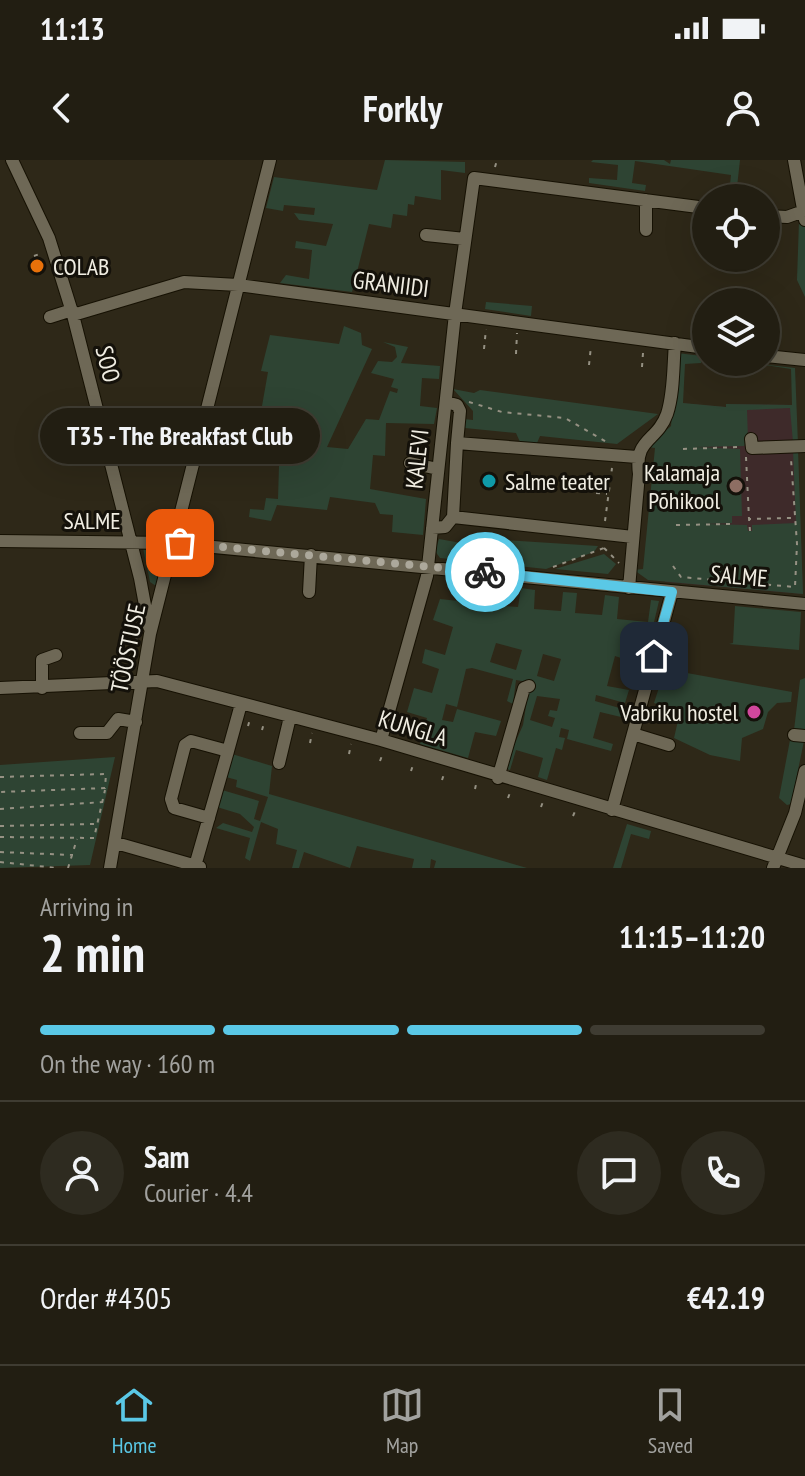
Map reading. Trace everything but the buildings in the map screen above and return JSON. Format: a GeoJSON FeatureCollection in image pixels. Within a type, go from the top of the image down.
{"type":"FeatureCollection","features":[{"type":"Feature","properties":{"kind":"street","name":"SOO"},"geometry":{"type":"LineString","coordinates":[[12,160],[49,238],[72,313],[140,578],[150,634]]}},
{"type":"Feature","properties":{"kind":"street","name":"TÖÖSTUSE"},"geometry":{"type":"LineString","coordinates":[[110,868],[150,634],[270,160]]}},
{"type":"Feature","properties":{"kind":"street"},"geometry":{"type":"LineString","coordinates":[[780,217],[803,216],[794,160]]}},
{"type":"Feature","properties":{"kind":"street","name":"KALEVI"},"geometry":{"type":"LineString","coordinates":[[382,746],[398,659],[428,567],[455,314],[474,178],[646,200]]}},
{"type":"Feature","properties":{"kind":"street"},"geometry":{"type":"LineString","coordinates":[[646,230],[646,200],[692,206]]}},
{"type":"Feature","properties":{"kind":"street"},"geometry":{"type":"LineString","coordinates":[[426,235],[465,239]]}},
{"type":"Feature","properties":{"kind":"street","name":"GRANIIDI"},"geometry":{"type":"LineString","coordinates":[[50,317],[184,282],[238,285],[692,346]]}},
{"type":"Feature","properties":{"kind":"street"},"geometry":{"type":"LineString","coordinates":[[382,321],[383,305]]}},
{"type":"Feature","properties":{"kind":"street"},"geometry":{"type":"LineString","coordinates":[[629,588],[639,474],[637,457],[642,444],[662,427],[668,409],[675,343]]}},
{"type":"Feature","properties":{"kind":"street"},"geometry":{"type":"LineString","coordinates":[[780,357],[805,360]]}},
{"type":"Feature","properties":{"kind":"street"},"geometry":{"type":"LineString","coordinates":[[432,528],[445,527],[453,517],[460,411],[457,405],[446,402]]}},
{"type":"Feature","properties":{"kind":"street"},"geometry":{"type":"LineString","coordinates":[[77,449],[105,442]]}},
{"type":"Feature","properties":{"kind":"street"},"geometry":{"type":"LineString","coordinates":[[457,443],[637,457]]}},
{"type":"Feature","properties":{"kind":"street"},"geometry":{"type":"LineString","coordinates":[[747,444],[789,443],[805,446]]}},
{"type":"Feature","properties":{"kind":"street"},"geometry":{"type":"LineString","coordinates":[[410,463],[455,480]]}},
{"type":"Feature","properties":{"kind":"street"},"geometry":{"type":"LineString","coordinates":[[453,517],[633,537]]}},
{"type":"Feature","properties":{"kind":"street","name":"SALME"},"geometry":{"type":"LineString","coordinates":[[0,541],[172,543],[805,604]]}},
{"type":"Feature","properties":{"kind":"street"},"geometry":{"type":"LineString","coordinates":[[309,592],[311,555]]}},
{"type":"Feature","properties":{"kind":"street"},"geometry":{"type":"LineString","coordinates":[[140,578],[153,592],[162,591]]}},
{"type":"Feature","properties":{"kind":"street"},"geometry":{"type":"LineString","coordinates":[[612,810],[672,592]]}},
{"type":"Feature","properties":{"kind":"street"},"geometry":{"type":"LineString","coordinates":[[42,688],[42,660],[56,655]]}},
{"type":"Feature","properties":{"kind":"street","name":"KUNGLA"},"geometry":{"type":"LineString","coordinates":[[0,688],[157,681],[612,810],[774,863],[805,866]]}},
{"type":"Feature","properties":{"kind":"street"},"geometry":{"type":"LineString","coordinates":[[498,778],[526,687]]}},
{"type":"Feature","properties":{"kind":"street"},"geometry":{"type":"LineString","coordinates":[[116,843],[199,867],[209,818],[241,704]]}},
{"type":"Feature","properties":{"kind":"street"},"geometry":{"type":"LineString","coordinates":[[279,763],[290,717]]}},
{"type":"Feature","properties":{"kind":"street"},"geometry":{"type":"LineString","coordinates":[[80,733],[107,733],[118,719],[136,722]]}},
{"type":"Feature","properties":{"kind":"street"},"geometry":{"type":"LineString","coordinates":[[633,734],[669,745]]}},
{"type":"Feature","properties":{"kind":"street"},"geometry":{"type":"LineString","coordinates":[[209,818],[174,808],[171,799],[185,745],[191,741],[228,751]]}},
{"type":"Feature","properties":{"kind":"street"},"geometry":{"type":"LineString","coordinates":[[774,863],[795,813],[805,771]]}},
{"type":"Feature","properties":{"kind":"path"},"geometry":{"type":"LineString","coordinates":[[34,256],[47,251]]}},
{"type":"Feature","properties":{"kind":"path"},"geometry":{"type":"LineString","coordinates":[[484,349],[486,328]]}},
{"type":"Feature","properties":{"kind":"path"},"geometry":{"type":"LineString","coordinates":[[516,354],[517,332]]}},
{"type":"Feature","properties":{"kind":"path"},"geometry":{"type":"LineString","coordinates":[[589,365],[592,341]]}},
{"type":"Feature","properties":{"kind":"path"},"geometry":{"type":"LineString","coordinates":[[642,367],[644,347]]}},
{"type":"Feature","properties":{"kind":"path"},"geometry":{"type":"LineString","coordinates":[[461,396],[491,410],[572,421],[613,447]]}},
{"type":"Feature","properties":{"kind":"path"},"geometry":{"type":"LineString","coordinates":[[673,566],[681,577],[795,587],[798,567],[789,443]]}},
{"type":"Feature","properties":{"kind":"path"},"geometry":{"type":"LineString","coordinates":[[683,449],[747,444],[750,531]]}},
{"type":"Feature","properties":{"kind":"path"},"geometry":{"type":"LineString","coordinates":[[605,527],[612,463]]}},
{"type":"Feature","properties":{"kind":"path"},"geometry":{"type":"LineString","coordinates":[[596,493],[608,495]]}},
{"type":"Feature","properties":{"kind":"path"},"geometry":{"type":"LineString","coordinates":[[749,519],[793,518]]}},
{"type":"Feature","properties":{"kind":"path"},"geometry":{"type":"LineString","coordinates":[[676,525],[732,524]]}},
{"type":"Feature","properties":{"kind":"path"},"geometry":{"type":"LineString","coordinates":[[604,539],[604,548],[616,559],[620,571]]}},
{"type":"Feature","properties":{"kind":"path"},"geometry":{"type":"LineString","coordinates":[[551,571],[556,564],[604,548]]}},
{"type":"Feature","properties":{"kind":"path"},"geometry":{"type":"LineString","coordinates":[[248,726],[252,714]]}},
{"type":"Feature","properties":{"kind":"path"},"geometry":{"type":"LineString","coordinates":[[262,730],[266,718]]}},
{"type":"Feature","properties":{"kind":"path"},"geometry":{"type":"LineString","coordinates":[[310,743],[312,732]]}},
{"type":"Feature","properties":{"kind":"path"},"geometry":{"type":"LineString","coordinates":[[349,754],[352,743]]}},
{"type":"Feature","properties":{"kind":"path"},"geometry":{"type":"LineString","coordinates":[[380,761],[382,746]]}},
{"type":"Feature","properties":{"kind":"path"},"geometry":{"type":"LineString","coordinates":[[411,771],[414,761]]}},
{"type":"Feature","properties":{"kind":"path"},"geometry":{"type":"LineString","coordinates":[[442,780],[445,770]]}},
{"type":"Feature","properties":{"kind":"path"},"geometry":{"type":"LineString","coordinates":[[0,777],[104,772],[105,788],[94,838],[0,837]]}},
{"type":"Feature","properties":{"kind":"path"},"geometry":{"type":"LineString","coordinates":[[475,789],[477,779]]}},
{"type":"Feature","properties":{"kind":"path"},"geometry":{"type":"LineString","coordinates":[[0,792],[105,788]]}},
{"type":"Feature","properties":{"kind":"path"},"geometry":{"type":"LineString","coordinates":[[508,798],[511,789]]}},
{"type":"Feature","properties":{"kind":"path"},"geometry":{"type":"LineString","coordinates":[[541,807],[544,798]]}},
{"type":"Feature","properties":{"kind":"path"},"geometry":{"type":"LineString","coordinates":[[0,809],[103,802]]}},
{"type":"Feature","properties":{"kind":"path"},"geometry":{"type":"LineString","coordinates":[[573,816],[576,807]]}},
{"type":"Feature","properties":{"kind":"path"},"geometry":{"type":"LineString","coordinates":[[0,826],[97,824]]}},
{"type":"Feature","properties":{"kind":"path"},"geometry":{"type":"LineString","coordinates":[[68,868],[77,838]]}},
{"type":"Feature","properties":{"kind":"path"},"geometry":{"type":"LineString","coordinates":[[0,852],[73,855]]}},
{"type":"Feature","properties":{"kind":"path"},"geometry":{"type":"LineString","coordinates":[[0,862],[57,868]]}},
{"type":"Feature","properties":{"kind":"shaded area","name":"Kalamaja Põhikool"},"geometry":{"type":"Polygon","coordinates":[[[680,403],[726,407],[726,404],[796,405],[803,594],[665,582],[680,403]]]}},
{"type":"Feature","properties":{"kind":"green space"},"geometry":{"type":"Polygon","coordinates":[[[385,160],[465,162],[465,173],[441,170],[441,200],[415,196],[414,205],[408,204],[407,216],[393,214],[391,228],[369,224],[352,292],[280,283],[286,275],[309,279],[312,250],[295,248],[296,241],[326,246],[333,224],[299,220],[294,213],[314,215],[315,208],[284,205],[283,211],[266,208],[274,177],[377,190],[385,160]]]}},
{"type":"Feature","properties":{"kind":"green space"},"geometry":{"type":"Polygon","coordinates":[[[664,160],[670,164],[671,160],[740,160],[737,184],[730,184],[731,175],[635,161],[632,183],[646,185],[645,191],[589,183],[589,178],[617,180],[618,165],[591,162],[664,160]]]}},
{"type":"Feature","properties":{"kind":"green space"},"geometry":{"type":"Polygon","coordinates":[[[799,221],[805,227],[805,297],[797,280],[799,221]]]}},
{"type":"Feature","properties":{"kind":"green space"},"geometry":{"type":"Polygon","coordinates":[[[486,302],[532,306],[531,316],[485,309],[486,302]]]}},
{"type":"Feature","properties":{"kind":"green space"},"geometry":{"type":"Polygon","coordinates":[[[344,326],[361,333],[362,345],[372,349],[327,447],[348,449],[366,419],[379,420],[390,391],[397,393],[398,389],[391,387],[394,379],[371,373],[378,361],[392,362],[397,357],[395,347],[383,342],[408,347],[401,363],[440,366],[439,379],[422,378],[420,406],[437,408],[434,424],[386,423],[385,456],[373,455],[370,489],[426,499],[423,535],[392,532],[393,515],[380,514],[375,503],[330,497],[327,510],[277,505],[271,521],[249,517],[250,509],[264,510],[266,498],[278,499],[279,466],[282,466],[284,448],[274,447],[270,433],[285,434],[287,416],[273,414],[273,408],[262,406],[268,372],[261,371],[270,335],[339,344],[344,326]]]}},
{"type":"Feature","properties":{"kind":"green space","name":"Kalamaja Põhikool"},"geometry":{"type":"Polygon","coordinates":[[[677,353],[692,355],[692,364],[685,364],[683,403],[726,407],[726,404],[792,405],[791,369],[780,366],[795,368],[798,444],[793,442],[790,408],[747,410],[748,439],[744,446],[694,447],[740,449],[742,516],[732,516],[732,523],[703,524],[747,525],[748,531],[752,531],[752,525],[796,523],[793,450],[798,449],[803,594],[648,580],[634,570],[643,569],[655,448],[648,447],[671,426],[677,353]]]}},
{"type":"Feature","properties":{"kind":"green space"},"geometry":{"type":"Polygon","coordinates":[[[453,389],[658,414],[617,444],[540,436],[537,443],[520,442],[516,433],[465,428],[464,419],[473,420],[473,411],[453,389]]]}},
{"type":"Feature","properties":{"kind":"green space"},"geometry":{"type":"Polygon","coordinates":[[[439,539],[478,546],[488,539],[598,546],[594,552],[546,569],[440,558],[435,551],[439,539]]]}},
{"type":"Feature","properties":{"kind":"green space"},"geometry":{"type":"Polygon","coordinates":[[[143,548],[163,549],[156,586],[150,582],[143,548]]]}},
{"type":"Feature","properties":{"kind":"green space"},"geometry":{"type":"Polygon","coordinates":[[[604,554],[616,564],[608,574],[555,569],[604,554]]]}},
{"type":"Feature","properties":{"kind":"green space"},"geometry":{"type":"Polygon","coordinates":[[[470,583],[492,586],[491,605],[518,607],[521,588],[535,590],[534,609],[561,611],[563,592],[577,593],[575,613],[602,615],[605,595],[619,597],[617,619],[648,622],[651,600],[659,601],[650,639],[636,663],[615,656],[607,686],[629,690],[625,703],[596,695],[595,701],[623,709],[621,717],[600,712],[593,738],[613,744],[611,751],[567,739],[569,730],[561,728],[559,737],[565,738],[562,750],[556,748],[547,780],[538,777],[543,758],[516,750],[510,770],[504,768],[523,725],[528,694],[534,683],[516,680],[513,704],[507,701],[513,679],[472,668],[466,669],[457,707],[446,704],[442,720],[453,722],[457,709],[501,721],[496,736],[475,732],[468,758],[420,744],[427,718],[407,712],[414,688],[432,693],[439,669],[422,663],[425,649],[445,655],[453,627],[433,620],[440,599],[468,602],[470,583]],[[496,643],[490,662],[516,670],[522,650],[496,643]],[[543,654],[537,676],[554,681],[561,659],[543,654]],[[537,696],[530,720],[552,727],[555,718],[548,716],[550,710],[557,711],[560,699],[537,696]]]}},
{"type":"Feature","properties":{"kind":"green space"},"geometry":{"type":"Polygon","coordinates":[[[735,606],[801,612],[799,650],[729,644],[733,643],[735,606]]]}},
{"type":"Feature","properties":{"kind":"green space"},"geometry":{"type":"Polygon","coordinates":[[[665,669],[792,692],[791,702],[777,703],[768,712],[763,729],[742,738],[740,761],[710,755],[674,738],[680,712],[654,703],[665,669]]]}},
{"type":"Feature","properties":{"kind":"green space"},"geometry":{"type":"Polygon","coordinates":[[[805,678],[805,731],[794,730],[800,680],[805,678]]]}},
{"type":"Feature","properties":{"kind":"green space"},"geometry":{"type":"Polygon","coordinates":[[[790,740],[804,741],[791,804],[787,805],[779,798],[790,740]]]}},
{"type":"Feature","properties":{"kind":"green space"},"geometry":{"type":"Polygon","coordinates":[[[232,754],[272,766],[269,794],[527,868],[434,868],[436,861],[431,859],[430,868],[412,868],[414,859],[357,846],[350,868],[304,852],[299,868],[292,868],[297,850],[276,844],[278,829],[261,822],[250,861],[245,858],[250,838],[216,828],[223,823],[252,832],[254,827],[240,814],[217,807],[222,790],[259,801],[254,819],[260,821],[268,797],[236,787],[237,780],[226,777],[232,754]]]}},
{"type":"Feature","properties":{"kind":"green space"},"geometry":{"type":"Polygon","coordinates":[[[115,757],[90,865],[0,868],[0,765],[115,757]]]}},
{"type":"Feature","properties":{"kind":"green space"},"geometry":{"type":"Polygon","coordinates":[[[627,824],[651,831],[649,839],[631,834],[621,868],[613,868],[627,824]]]}},
{"type":"Feature","properties":{"kind":"way so far"},"geometry":{"type":"LineString","coordinates":[[180,543],[485,572]]}},
{"type":"Feature","properties":{"kind":"place","name":"COLAB"},"geometry":{"type":"Point","coordinates":[37,266]}},
{"type":"Feature","properties":{"kind":"place","name":"Salme teater"},"geometry":{"type":"Point","coordinates":[489,481]}},
{"type":"Feature","properties":{"kind":"place","name":"Kalamaja Põhikool"},"geometry":{"type":"Point","coordinates":[736,486]}},
{"type":"Feature","properties":{"kind":"place","name":"T35 - The Breakfast Club"},"geometry":{"type":"Point","coordinates":[180,543]}},
{"type":"Feature","properties":{"kind":"place","name":"Vabriku hostel"},"geometry":{"type":"Point","coordinates":[754,712]}},
{"type":"Feature","properties":{"kind":"route"},"geometry":{"type":"LineString","coordinates":[[485,572],[672,592],[654,656]]}}]}
